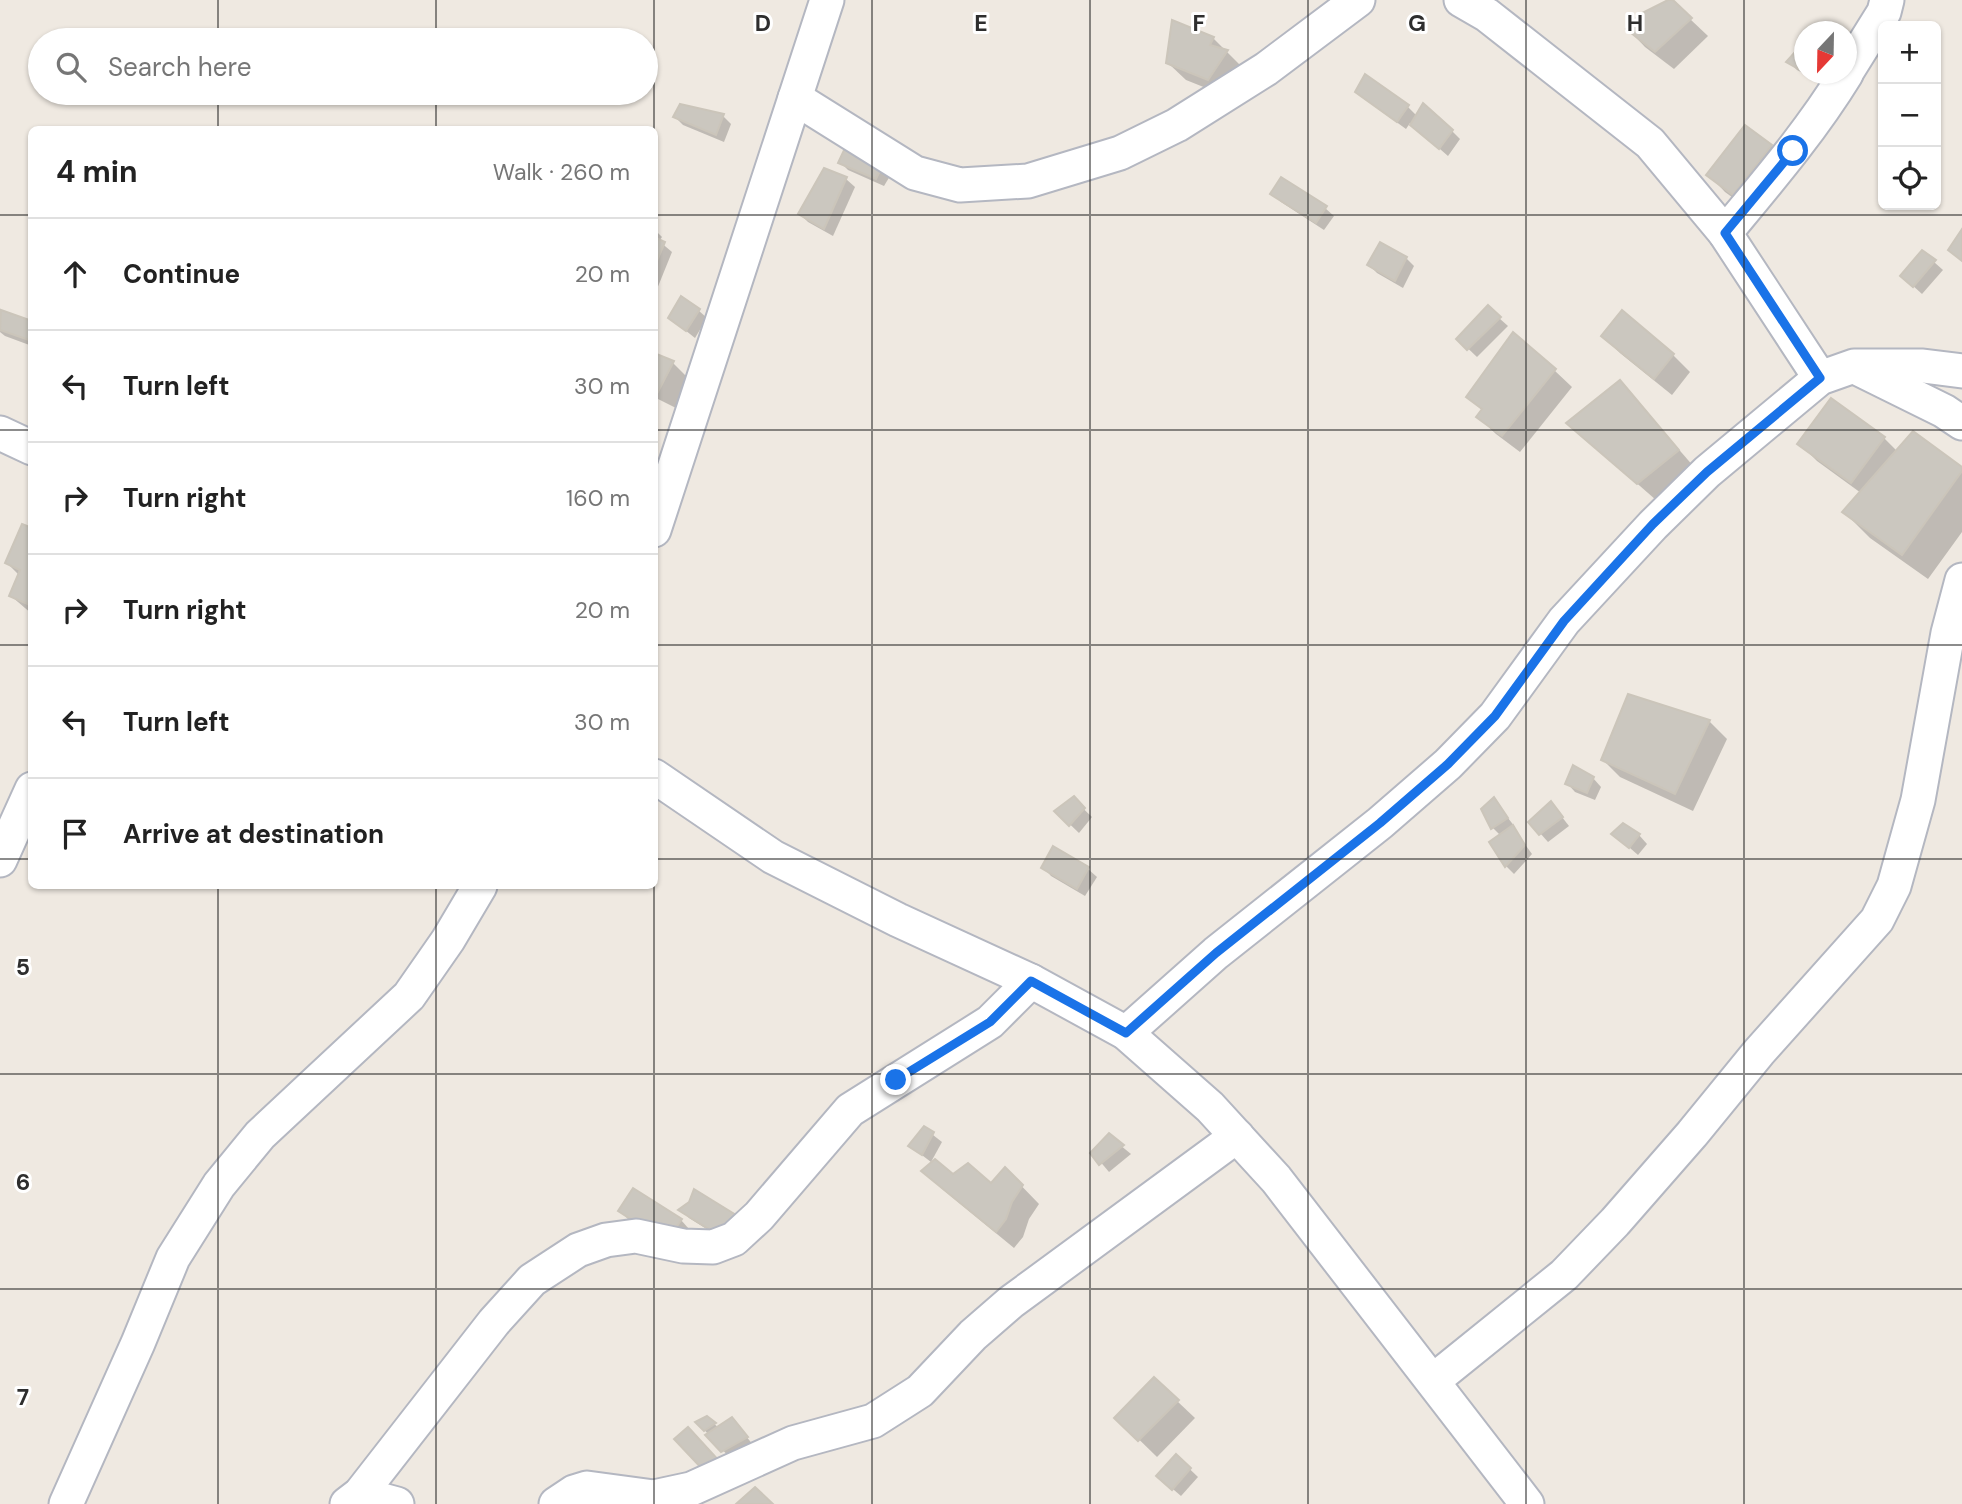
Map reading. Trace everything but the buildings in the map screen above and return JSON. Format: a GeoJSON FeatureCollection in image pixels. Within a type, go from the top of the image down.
{"type":"FeatureCollection","features":[{"type":"Feature","properties":{"kind":"street"},"geometry":{"type":"LineString","coordinates":[[658,518],[827,0]]}},
{"type":"Feature","properties":{"kind":"street"},"geometry":{"type":"LineString","coordinates":[[794,98],[915,173],[960,185],[1028,181],[1120,153],[1177,125],[1266,69],[1358,0]]}},
{"type":"Feature","properties":{"kind":"street"},"geometry":{"type":"LineString","coordinates":[[1461,0],[1487,15],[1650,143],[1725,233],[1820,378]]}},
{"type":"Feature","properties":{"kind":"street"},"geometry":{"type":"LineString","coordinates":[[1857,55],[1884,12],[1887,0]]}},
{"type":"Feature","properties":{"kind":"street"},"geometry":{"type":"LineString","coordinates":[[1725,233],[1793,151],[1839,84]]}},
{"type":"Feature","properties":{"kind":"street"},"geometry":{"type":"LineString","coordinates":[[1854,366],[1944,411],[1962,423]]}},
{"type":"Feature","properties":{"kind":"street"},"geometry":{"type":"LineString","coordinates":[[1126,1033],[1216,953],[1380,823],[1448,764],[1495,716],[1564,621],[1653,524],[1707,472],[1820,378],[1854,366],[1923,366],[1962,371]]}},
{"type":"Feature","properties":{"kind":"street"},"geometry":{"type":"LineString","coordinates":[[0,433],[28,446]]}},
{"type":"Feature","properties":{"kind":"street"},"geometry":{"type":"LineString","coordinates":[[1434,1380],[1564,1275],[1615,1222],[1759,1052],[1877,920],[1894,886],[1918,800],[1948,632],[1962,580]]}},
{"type":"Feature","properties":{"kind":"street"},"geometry":{"type":"LineString","coordinates":[[658,779],[774,856],[898,920],[1031,981],[1126,1033],[1210,1107],[1276,1179],[1434,1380],[1527,1504]]}},
{"type":"Feature","properties":{"kind":"street"},"geometry":{"type":"LineString","coordinates":[[0,860],[28,798]]}},
{"type":"Feature","properties":{"kind":"street"},"geometry":{"type":"LineString","coordinates":[[65,1504],[138,1343],[173,1258],[219,1185],[260,1135],[408,996],[448,940],[478,889]]}},
{"type":"Feature","properties":{"kind":"street"},"geometry":{"type":"LineString","coordinates":[[353,1499],[494,1322],[532,1280],[578,1250],[606,1240],[636,1236],[683,1246],[713,1247],[734,1239],[759,1216],[850,1110],[990,1022],[1031,981]]}},
{"type":"Feature","properties":{"kind":"street"},"geometry":{"type":"LineString","coordinates":[[556,1504],[574,1492],[587,1488],[654,1497],[691,1489],[722,1491],[793,1443],[873,1421],[920,1391],[973,1335],[1011,1302],[1237,1136]]}},
{"type":"Feature","properties":{"kind":"street"},"geometry":{"type":"LineString","coordinates":[[353,1499],[397,1504]]}},
{"type":"Feature","properties":{"kind":"route"},"geometry":{"type":"LineString","coordinates":[[896,1080],[990,1022],[1031,981],[1126,1033],[1216,953],[1380,823],[1448,764],[1495,716],[1564,621],[1653,524],[1707,472],[1820,378],[1725,233],[1793,151]]}}]}
